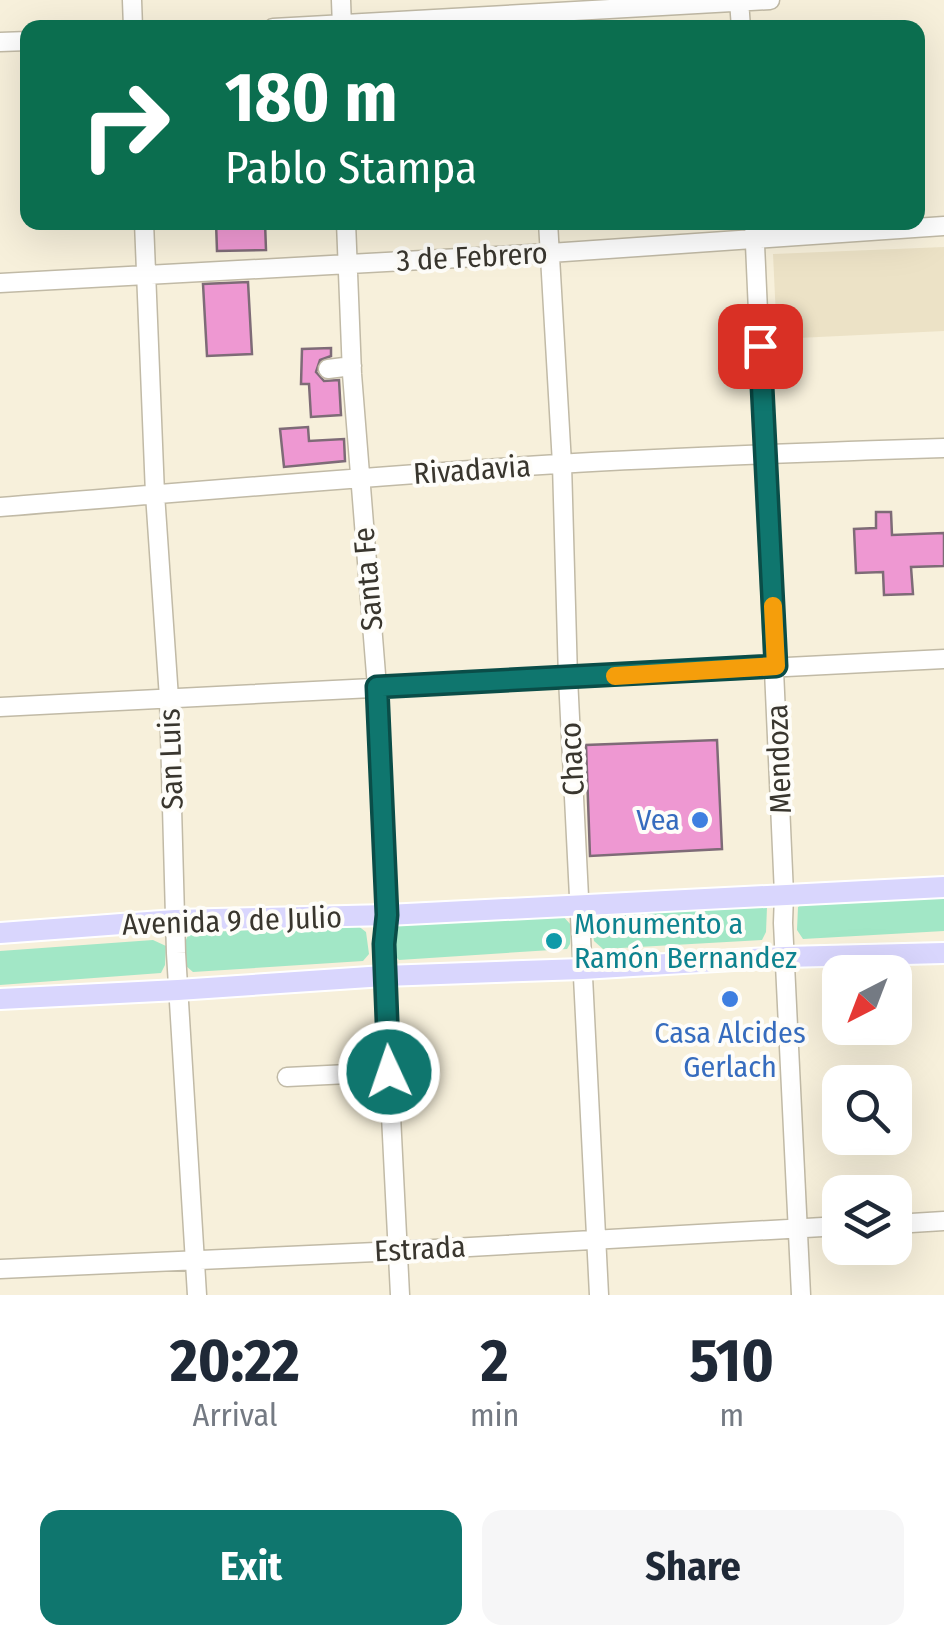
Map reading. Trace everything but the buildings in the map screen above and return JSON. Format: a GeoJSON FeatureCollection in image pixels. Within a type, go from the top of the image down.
{"type":"FeatureCollection","features":[{"type":"Feature","properties":{"kind":"main road","name":"Avenida 9 de Julio"},"geometry":{"type":"LineString","coordinates":[[0,933],[175,920],[387,915],[944,887]]}},
{"type":"Feature","properties":{"kind":"main road","name":"Avenida 9 de Julio"},"geometry":{"type":"LineString","coordinates":[[0,999],[384,976],[785,957],[944,954]]}},
{"type":"Feature","properties":{"kind":"street"},"geometry":{"type":"LineString","coordinates":[[432,20],[770,0]]}},
{"type":"Feature","properties":{"kind":"street","name":"San Luis"},"geometry":{"type":"LineString","coordinates":[[144,230],[155,494],[169,698],[178,990],[197,1295]]}},
{"type":"Feature","properties":{"kind":"street","name":"Santa Fe"},"geometry":{"type":"LineString","coordinates":[[346,230],[343,371],[360,478],[377,687],[387,915],[384,976],[400,1295]]}},
{"type":"Feature","properties":{"kind":"street","name":"Chaco"},"geometry":{"type":"LineString","coordinates":[[549,230],[599,1295]]}},
{"type":"Feature","properties":{"kind":"street","name":"3 de Febrero"},"geometry":{"type":"LineString","coordinates":[[0,283],[550,253],[755,230]]}},
{"type":"Feature","properties":{"kind":"street","name":"Mendoza"},"geometry":{"type":"LineString","coordinates":[[755,230],[801,1295]]}},
{"type":"Feature","properties":{"kind":"street","name":"Rivadavia"},"geometry":{"type":"LineString","coordinates":[[0,507],[562,464],[944,448]]}},
{"type":"Feature","properties":{"kind":"street"},"geometry":{"type":"LineString","coordinates":[[0,707],[944,660]]}},
{"type":"Feature","properties":{"kind":"street"},"geometry":{"type":"LineString","coordinates":[[287,1077],[389,1072]]}},
{"type":"Feature","properties":{"kind":"street"},"geometry":{"type":"LineString","coordinates":[[912,1223],[944,1221]]}},
{"type":"Feature","properties":{"kind":"street","name":"Estrada"},"geometry":{"type":"LineString","coordinates":[[0,1269],[822,1227]]}},
{"type":"Feature","properties":{"kind":"shaded area"},"geometry":{"type":"Polygon","coordinates":[[[944,247],[944,331],[777,339],[773,254],[944,247]]]}},
{"type":"Feature","properties":{"kind":"green space"},"geometry":{"type":"Polygon","coordinates":[[[944,893],[944,931],[803,939],[797,930],[798,907],[805,902],[944,893]]]}},
{"type":"Feature","properties":{"kind":"green space"},"geometry":{"type":"Polygon","coordinates":[[[758,904],[767,907],[762,940],[603,949],[594,941],[591,921],[598,909],[758,904]]]}},
{"type":"Feature","properties":{"kind":"green space"},"geometry":{"type":"Polygon","coordinates":[[[562,915],[571,925],[567,949],[399,960],[390,951],[398,919],[562,915]]]}},
{"type":"Feature","properties":{"kind":"green space"},"geometry":{"type":"Polygon","coordinates":[[[357,925],[366,932],[369,954],[363,961],[193,972],[186,966],[185,942],[189,933],[357,925]]]}},
{"type":"Feature","properties":{"kind":"green space"},"geometry":{"type":"Polygon","coordinates":[[[153,940],[166,946],[161,973],[0,985],[0,951],[153,940]]]}},
{"type":"Feature","properties":{"kind":"slow traffic"},"geometry":{"type":"LineString","coordinates":[[615,676],[776,666],[773,606]]}},
{"type":"Feature","properties":{"kind":"place","name":"Vea"},"geometry":{"type":"Point","coordinates":[700,820]}},
{"type":"Feature","properties":{"kind":"place","name":"Monumento a Ramón Bernandez"},"geometry":{"type":"Point","coordinates":[554,941]}},
{"type":"Feature","properties":{"kind":"place","name":"Casa Alcides Gerlach"},"geometry":{"type":"Point","coordinates":[730,999]}},
{"type":"Feature","properties":{"kind":"route"},"geometry":{"type":"LineString","coordinates":[[389,1072],[377,687],[776,666],[760,346]]}}]}
